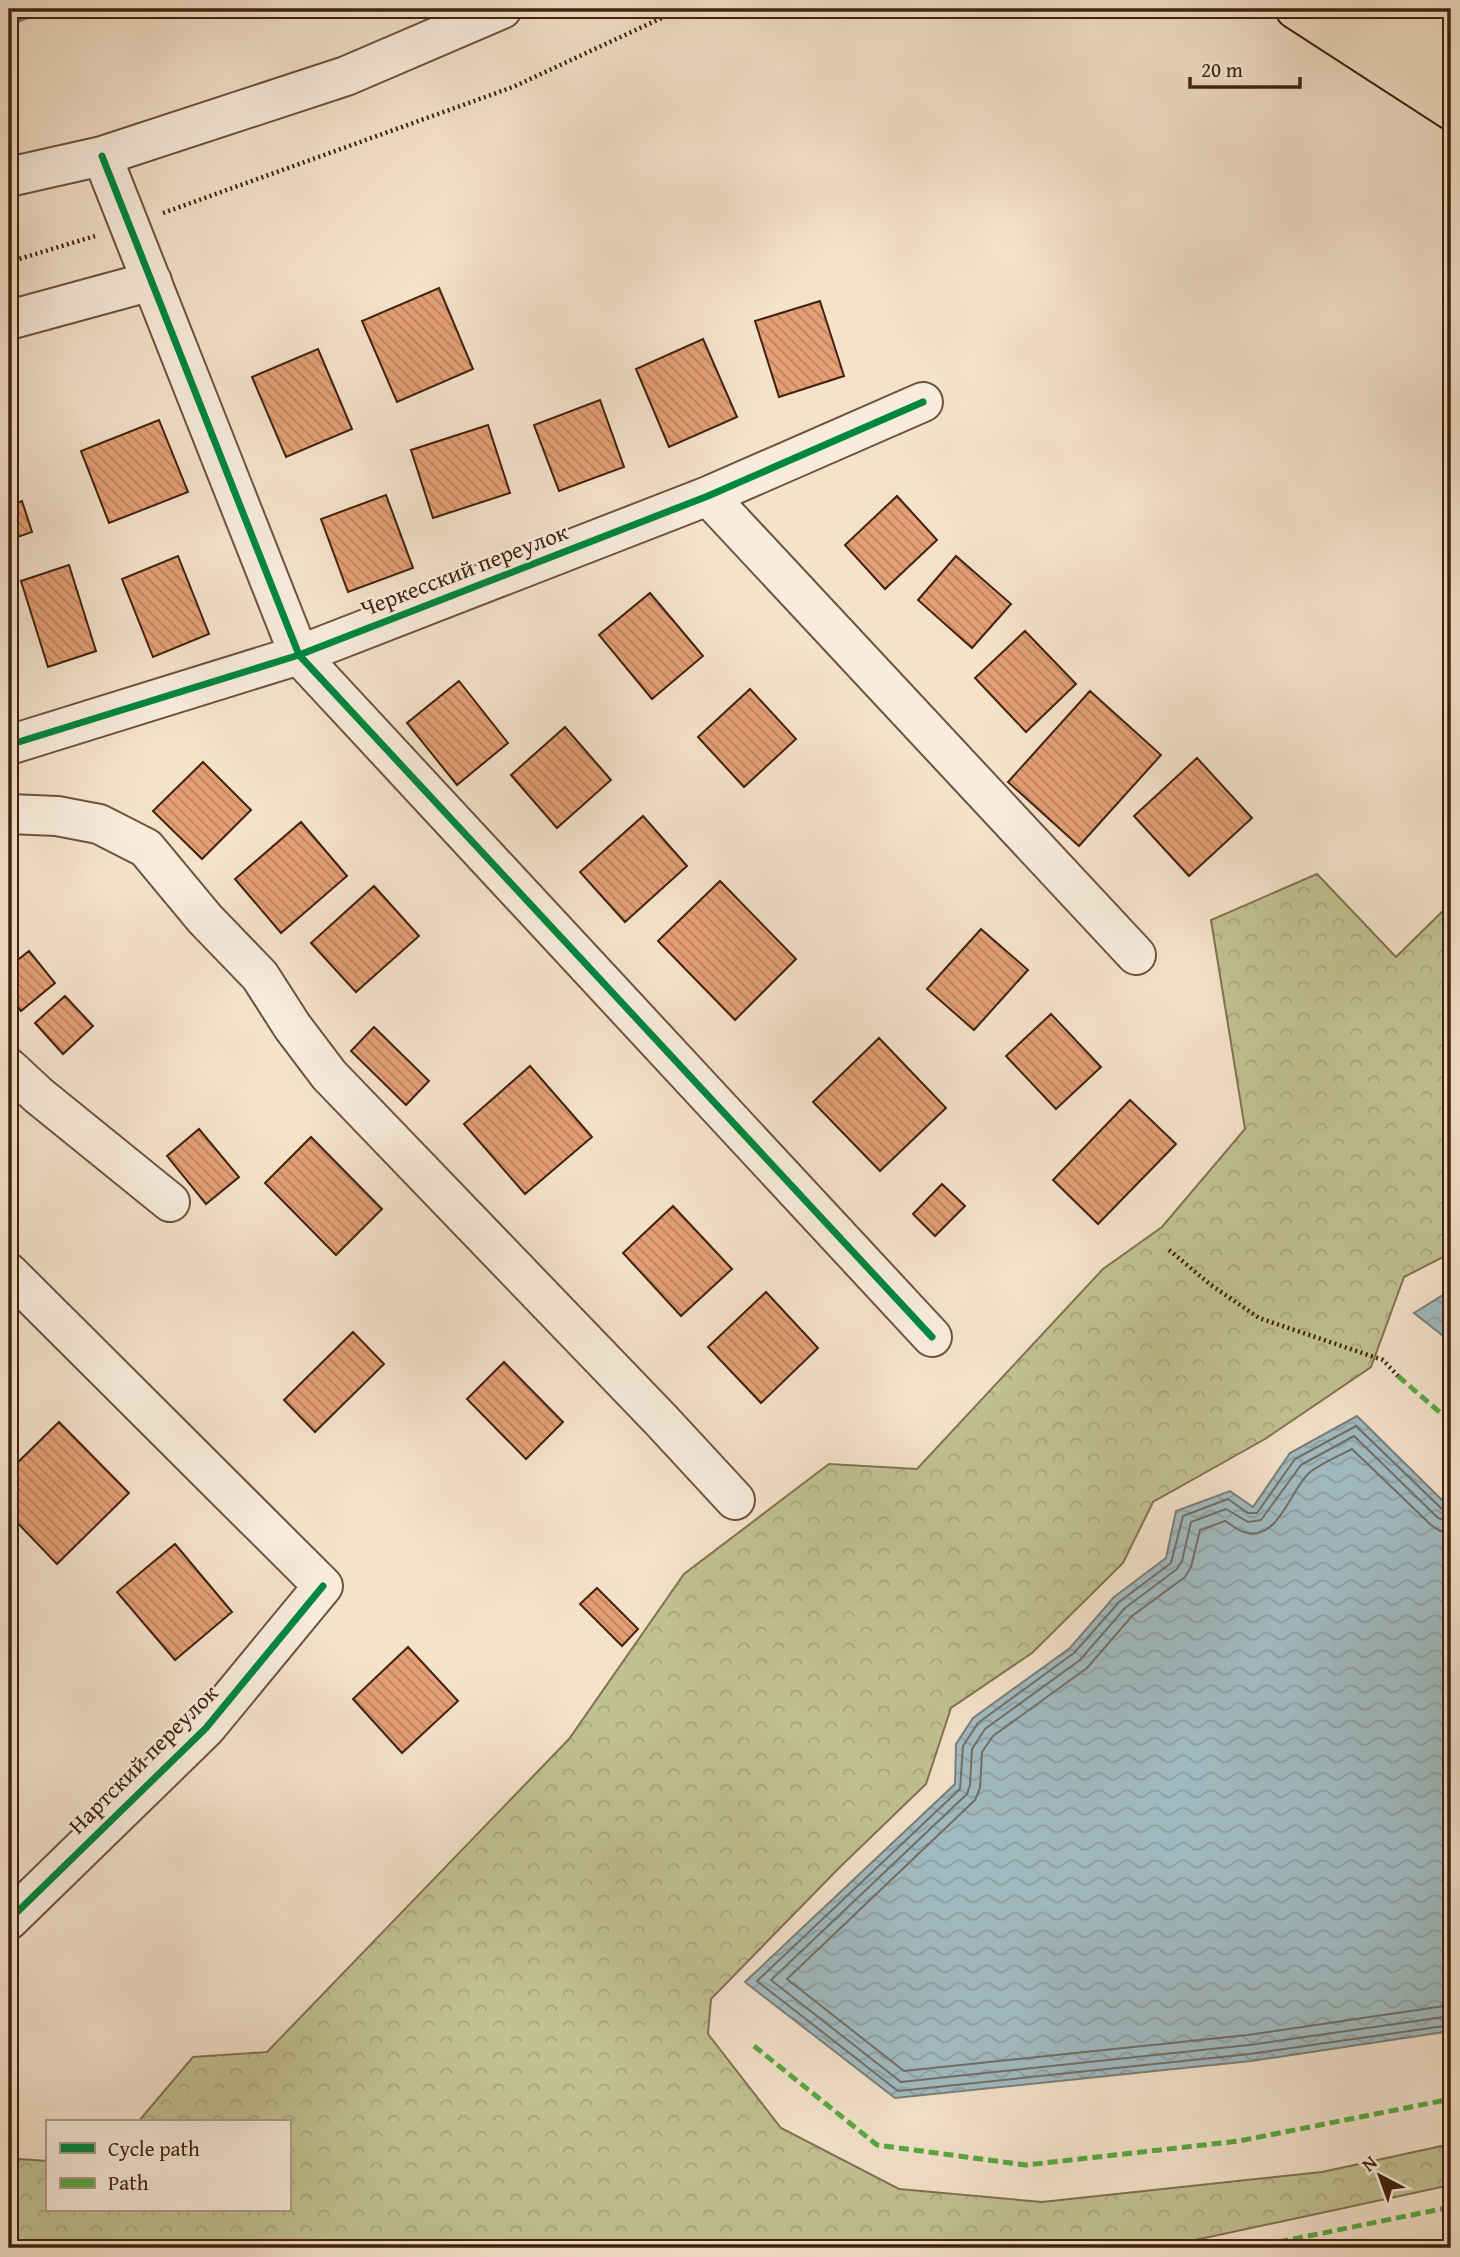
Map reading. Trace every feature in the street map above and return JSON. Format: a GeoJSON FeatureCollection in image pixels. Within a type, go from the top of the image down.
{"type":"FeatureCollection","features":[{"type":"Feature","properties":{"kind":"main road"},"geometry":{"type":"LineString","coordinates":[[1295,9],[1451,110]]}},
{"type":"Feature","properties":{"kind":"main road"},"geometry":{"type":"LineString","coordinates":[[1352,9],[1451,74]]}},
{"type":"Feature","properties":{"kind":"main road"},"geometry":{"type":"LineString","coordinates":[[1414,9],[1451,34]]}},
{"type":"Feature","properties":{"kind":"street"},"geometry":{"type":"LineString","coordinates":[[9,177],[102,156],[346,76],[502,9]]}},
{"type":"Feature","properties":{"kind":"street"},"geometry":{"type":"LineString","coordinates":[[102,156],[299,655],[932,1337]]}},
{"type":"Feature","properties":{"kind":"street"},"geometry":{"type":"LineString","coordinates":[[9,320],[152,281]]}},
{"type":"Feature","properties":{"kind":"street","name":"Черкесский переулок"},"geometry":{"type":"LineString","coordinates":[[9,745],[299,655],[708,496],[923,401]]}},
{"type":"Feature","properties":{"kind":"street"},"geometry":{"type":"LineString","coordinates":[[708,496],[1136,955]]}},
{"type":"Feature","properties":{"kind":"street"},"geometry":{"type":"LineString","coordinates":[[9,814],[57,816],[99,824],[146,848],[205,919],[260,976],[292,1026],[330,1075],[735,1500]]}},
{"type":"Feature","properties":{"kind":"street"},"geometry":{"type":"LineString","coordinates":[[9,1068],[38,1095],[170,1202]]}},
{"type":"Feature","properties":{"kind":"street","name":"Нартский переулок"},"geometry":{"type":"LineString","coordinates":[[9,1920],[206,1728],[323,1586],[12,1283]]}},
{"type":"Feature","properties":{"kind":"path"},"geometry":{"type":"LineString","coordinates":[[9,262],[130,225],[513,87],[681,9]]}},
{"type":"Feature","properties":{"kind":"path"},"geometry":{"type":"LineString","coordinates":[[1169,1250],[1259,1318],[1383,1360],[1398,1376]]}},
{"type":"Feature","properties":{"kind":"green space"},"geometry":{"type":"Polygon","coordinates":[[[1317,874],[1396,957],[1451,903],[1451,1253],[1404,1277],[1371,1367],[1265,1439],[1153,1502],[1123,1563],[1032,1653],[951,1708],[926,1784],[839,1868],[711,1999],[708,2034],[781,2128],[899,2189],[1042,2202],[1322,2172],[1451,2144],[1451,2185],[1158,2248],[11,2248],[9,2206],[19,2159],[46,2161],[46,2212],[290,2212],[290,2120],[140,2120],[193,2057],[267,2052],[569,1739],[684,1574],[829,1464],[917,1469],[1103,1269],[1162,1227],[1245,1129],[1211,920],[1317,874]]]}},
{"type":"Feature","properties":{"kind":"water"},"geometry":{"type":"Polygon","coordinates":[[[1451,1290],[1451,1342],[1414,1313],[1451,1290]]]}},
{"type":"Feature","properties":{"kind":"water"},"geometry":{"type":"Polygon","coordinates":[[[1357,1416],[1451,1509],[1451,2031],[1251,2061],[895,2098],[745,1982],[955,1784],[956,1744],[973,1718],[1070,1648],[1114,1597],[1166,1558],[1176,1511],[1230,1491],[1253,1507],[1290,1453],[1357,1416]]]}},
{"type":"Feature","properties":{"kind":"building"},"geometry":{"type":"Polygon","coordinates":[[[439,288],[473,369],[397,402],[362,321],[439,288]]]}},
{"type":"Feature","properties":{"kind":"building"},"geometry":{"type":"Polygon","coordinates":[[[820,301],[844,376],[779,397],[755,321],[820,301]]]}},
{"type":"Feature","properties":{"kind":"building"},"geometry":{"type":"Polygon","coordinates":[[[703,339],[737,417],[669,447],[636,369],[703,339]]]}},
{"type":"Feature","properties":{"kind":"building"},"geometry":{"type":"Polygon","coordinates":[[[318,349],[352,429],[286,457],[252,377],[318,349]]]}},
{"type":"Feature","properties":{"kind":"building"},"geometry":{"type":"Polygon","coordinates":[[[600,400],[624,467],[559,491],[534,425],[600,400]]]}},
{"type":"Feature","properties":{"kind":"building"},"geometry":{"type":"Polygon","coordinates":[[[159,420],[188,492],[109,523],[81,451],[159,420]]]}},
{"type":"Feature","properties":{"kind":"building"},"geometry":{"type":"Polygon","coordinates":[[[488,425],[510,493],[433,518],[411,450],[488,425]]]}},
{"type":"Feature","properties":{"kind":"building"},"geometry":{"type":"Polygon","coordinates":[[[386,495],[413,568],[348,592],[321,519],[386,495]]]}},
{"type":"Feature","properties":{"kind":"building"},"geometry":{"type":"Polygon","coordinates":[[[897,496],[937,540],[885,589],[845,545],[897,496]]]}},
{"type":"Feature","properties":{"kind":"building"},"geometry":{"type":"Polygon","coordinates":[[[22,501],[32,532],[9,540],[9,506],[22,501]]]}},
{"type":"Feature","properties":{"kind":"building"},"geometry":{"type":"Polygon","coordinates":[[[178,556],[209,634],[153,657],[122,579],[178,556]]]}},
{"type":"Feature","properties":{"kind":"building"},"geometry":{"type":"Polygon","coordinates":[[[956,556],[1011,604],[972,648],[918,600],[956,556]]]}},
{"type":"Feature","properties":{"kind":"building"},"geometry":{"type":"Polygon","coordinates":[[[69,565],[96,651],[48,667],[21,581],[69,565]]]}},
{"type":"Feature","properties":{"kind":"building"},"geometry":{"type":"Polygon","coordinates":[[[650,593],[703,656],[652,699],[599,635],[650,593]]]}},
{"type":"Feature","properties":{"kind":"building"},"geometry":{"type":"Polygon","coordinates":[[[1025,631],[1076,684],[1026,732],[975,678],[1025,631]]]}},
{"type":"Feature","properties":{"kind":"building"},"geometry":{"type":"Polygon","coordinates":[[[459,681],[508,743],[457,785],[407,723],[459,681]]]}},
{"type":"Feature","properties":{"kind":"building"},"geometry":{"type":"Polygon","coordinates":[[[750,689],[796,739],[744,787],[698,737],[750,689]]]}},
{"type":"Feature","properties":{"kind":"building"},"geometry":{"type":"Polygon","coordinates":[[[1090,691],[1161,755],[1079,846],[1008,782],[1090,691]]]}},
{"type":"Feature","properties":{"kind":"building"},"geometry":{"type":"Polygon","coordinates":[[[565,727],[611,780],[557,828],[511,775],[565,727]]]}},
{"type":"Feature","properties":{"kind":"building"},"geometry":{"type":"Polygon","coordinates":[[[1197,758],[1252,818],[1189,876],[1134,816],[1197,758]]]}},
{"type":"Feature","properties":{"kind":"building"},"geometry":{"type":"Polygon","coordinates":[[[203,762],[251,810],[202,859],[153,811],[203,762]]]}},
{"type":"Feature","properties":{"kind":"building"},"geometry":{"type":"Polygon","coordinates":[[[643,816],[687,866],[625,922],[580,872],[643,816]]]}},
{"type":"Feature","properties":{"kind":"building"},"geometry":{"type":"Polygon","coordinates":[[[301,822],[347,876],[281,933],[235,879],[301,822]]]}},
{"type":"Feature","properties":{"kind":"building"},"geometry":{"type":"Polygon","coordinates":[[[720,881],[796,959],[735,1020],[658,941],[720,881]]]}},
{"type":"Feature","properties":{"kind":"building"},"geometry":{"type":"Polygon","coordinates":[[[374,886],[419,936],[356,992],[311,943],[374,886]]]}},
{"type":"Feature","properties":{"kind":"building"},"geometry":{"type":"Polygon","coordinates":[[[981,929],[1028,970],[974,1030],[927,989],[981,929]]]}},
{"type":"Feature","properties":{"kind":"building"},"geometry":{"type":"Polygon","coordinates":[[[29,951],[55,983],[21,1011],[9,996],[9,967],[29,951]]]}},
{"type":"Feature","properties":{"kind":"building"},"geometry":{"type":"Polygon","coordinates":[[[65,996],[93,1026],[63,1054],[35,1023],[65,996]]]}},
{"type":"Feature","properties":{"kind":"building"},"geometry":{"type":"Polygon","coordinates":[[[1051,1014],[1101,1067],[1056,1109],[1006,1056],[1051,1014]]]}},
{"type":"Feature","properties":{"kind":"building"},"geometry":{"type":"Polygon","coordinates":[[[374,1027],[429,1081],[406,1105],[351,1051],[374,1027]]]}},
{"type":"Feature","properties":{"kind":"building"},"geometry":{"type":"Polygon","coordinates":[[[879,1038],[946,1108],[880,1171],[813,1102],[879,1038]]]}},
{"type":"Feature","properties":{"kind":"building"},"geometry":{"type":"Polygon","coordinates":[[[530,1066],[592,1137],[525,1194],[464,1124],[530,1066]]]}},
{"type":"Feature","properties":{"kind":"building"},"geometry":{"type":"Polygon","coordinates":[[[1130,1100],[1176,1144],[1098,1224],[1053,1180],[1130,1100]]]}},
{"type":"Feature","properties":{"kind":"building"},"geometry":{"type":"Polygon","coordinates":[[[199,1129],[239,1177],[206,1204],[167,1156],[199,1129]]]}},
{"type":"Feature","properties":{"kind":"building"},"geometry":{"type":"Polygon","coordinates":[[[311,1137],[382,1209],[336,1255],[265,1183],[311,1137]]]}},
{"type":"Feature","properties":{"kind":"building"},"geometry":{"type":"Polygon","coordinates":[[[942,1184],[965,1206],[935,1236],[913,1214],[942,1184]]]}},
{"type":"Feature","properties":{"kind":"building"},"geometry":{"type":"Polygon","coordinates":[[[673,1206],[732,1269],[681,1316],[623,1253],[673,1206]]]}},
{"type":"Feature","properties":{"kind":"building"},"geometry":{"type":"Polygon","coordinates":[[[766,1292],[818,1348],[761,1403],[708,1347],[766,1292]]]}},
{"type":"Feature","properties":{"kind":"building"},"geometry":{"type":"Polygon","coordinates":[[[353,1332],[384,1364],[315,1432],[284,1400],[353,1332]]]}},
{"type":"Feature","properties":{"kind":"building"},"geometry":{"type":"Polygon","coordinates":[[[504,1362],[563,1422],[526,1459],[467,1399],[504,1362]]]}},
{"type":"Feature","properties":{"kind":"building"},"geometry":{"type":"Polygon","coordinates":[[[59,1422],[129,1493],[57,1564],[9,1514],[9,1471],[59,1422]]]}},
{"type":"Feature","properties":{"kind":"building"},"geometry":{"type":"Polygon","coordinates":[[[175,1544],[232,1612],[175,1660],[117,1592],[175,1544]]]}},
{"type":"Feature","properties":{"kind":"building"},"geometry":{"type":"Polygon","coordinates":[[[597,1588],[638,1629],[622,1646],[580,1604],[597,1588]]]}},
{"type":"Feature","properties":{"kind":"building"},"geometry":{"type":"Polygon","coordinates":[[[408,1647],[458,1701],[402,1753],[353,1699],[408,1647]]]}},
{"type":"Feature","properties":{"kind":"waterway"},"geometry":{"type":"LineString","coordinates":[[9,21],[39,9]]}},
{"type":"Feature","properties":{"kind":"marked path"},"geometry":{"type":"LineString","coordinates":[[1398,1376],[1451,1422]]}},
{"type":"Feature","properties":{"kind":"marked path"},"geometry":{"type":"LineString","coordinates":[[754,2046],[877,2145],[1026,2165],[1239,2141],[1451,2099]]}},
{"type":"Feature","properties":{"kind":"marked path"},"geometry":{"type":"LineString","coordinates":[[1249,2248],[1451,2207]]}},
{"type":"Feature","properties":{"kind":"marked path"},"geometry":{"type":"LineString","coordinates":[[746,2248],[760,2242],[830,2248]]}},
{"type":"Feature","properties":{"kind":"cycle path"},"geometry":{"type":"LineString","coordinates":[[102,156],[299,655],[932,1337]]}},
{"type":"Feature","properties":{"kind":"cycle path"},"geometry":{"type":"LineString","coordinates":[[9,745],[299,655],[708,496],[923,402]]}},
{"type":"Feature","properties":{"kind":"cycle path"},"geometry":{"type":"LineString","coordinates":[[9,1920],[206,1728],[323,1586]]}}]}
